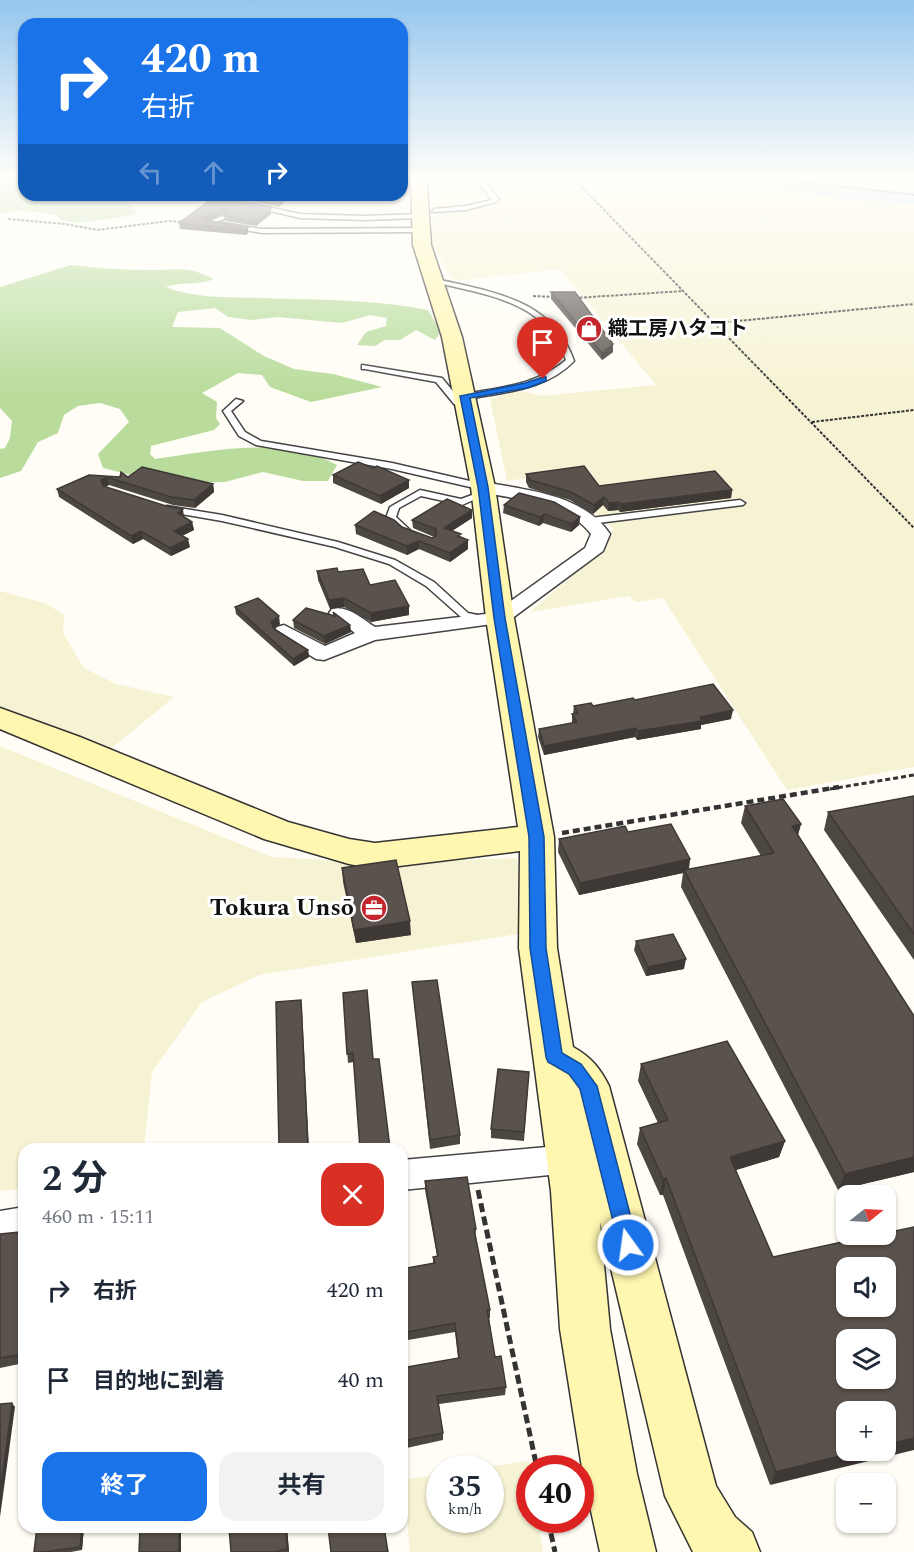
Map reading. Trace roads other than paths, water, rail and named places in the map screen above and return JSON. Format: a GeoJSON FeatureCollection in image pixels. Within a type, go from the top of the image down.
{"type":"FeatureCollection","features":[{"type":"Feature","properties":{"kind":"street"},"geometry":{"type":"LineString","coordinates":[[424,249],[436,281],[452,337],[483,491],[491,618],[537,837],[538,948],[574,1191],[585,1329],[610,1474],[628,1552]]}},
{"type":"Feature","properties":{"kind":"street"},"geometry":{"type":"LineString","coordinates":[[284,631],[324,654],[371,633],[491,618],[593,551],[601,534],[596,524],[547,501],[483,491]]}},
{"type":"Feature","properties":{"kind":"street"},"geometry":{"type":"LineString","coordinates":[[339,613],[371,633]]}},
{"type":"Feature","properties":{"kind":"street"},"geometry":{"type":"LineString","coordinates":[[0,718],[70,743],[275,831],[349,852],[375,856],[537,837]]}},
{"type":"Feature","properties":{"kind":"street"},"geometry":{"type":"LineString","coordinates":[[554,1057],[575,1069],[588,1086],[692,1496],[715,1537],[732,1552]]}},
{"type":"Feature","properties":{"kind":"street"},"geometry":{"type":"LineString","coordinates":[[408,1174],[569,1159]]}},
{"type":"Feature","properties":{"kind":"street"},"geometry":{"type":"LineString","coordinates":[[0,1227],[18,1224]]}},
{"type":"Feature","properties":{"kind":"lane"},"geometry":{"type":"LineString","coordinates":[[365,367],[439,380],[457,402],[527,386],[558,373],[570,361],[565,346],[542,317],[501,297],[436,281]]}},
{"type":"Feature","properties":{"kind":"lane"},"geometry":{"type":"LineString","coordinates":[[239,401],[227,411],[242,434],[259,443],[392,466],[483,491]]}},
{"type":"Feature","properties":{"kind":"lane"},"geometry":{"type":"LineString","coordinates":[[414,535],[391,518],[395,507],[420,493],[462,502],[483,491]]}},
{"type":"Feature","properties":{"kind":"lane"},"geometry":{"type":"LineString","coordinates":[[590,521],[740,503]]}},
{"type":"Feature","properties":{"kind":"lane"},"geometry":{"type":"LineString","coordinates":[[154,504],[171,510],[222,518],[338,545],[392,562],[430,584],[465,615],[491,618]]}},
{"type":"Feature","properties":{"kind":"place","name":"織工房ハタコト"},"geometry":{"type":"Point","coordinates":[589,329]}},
{"type":"Feature","properties":{"kind":"place","name":"Tokura Unsō"},"geometry":{"type":"Point","coordinates":[374,908]}}]}
